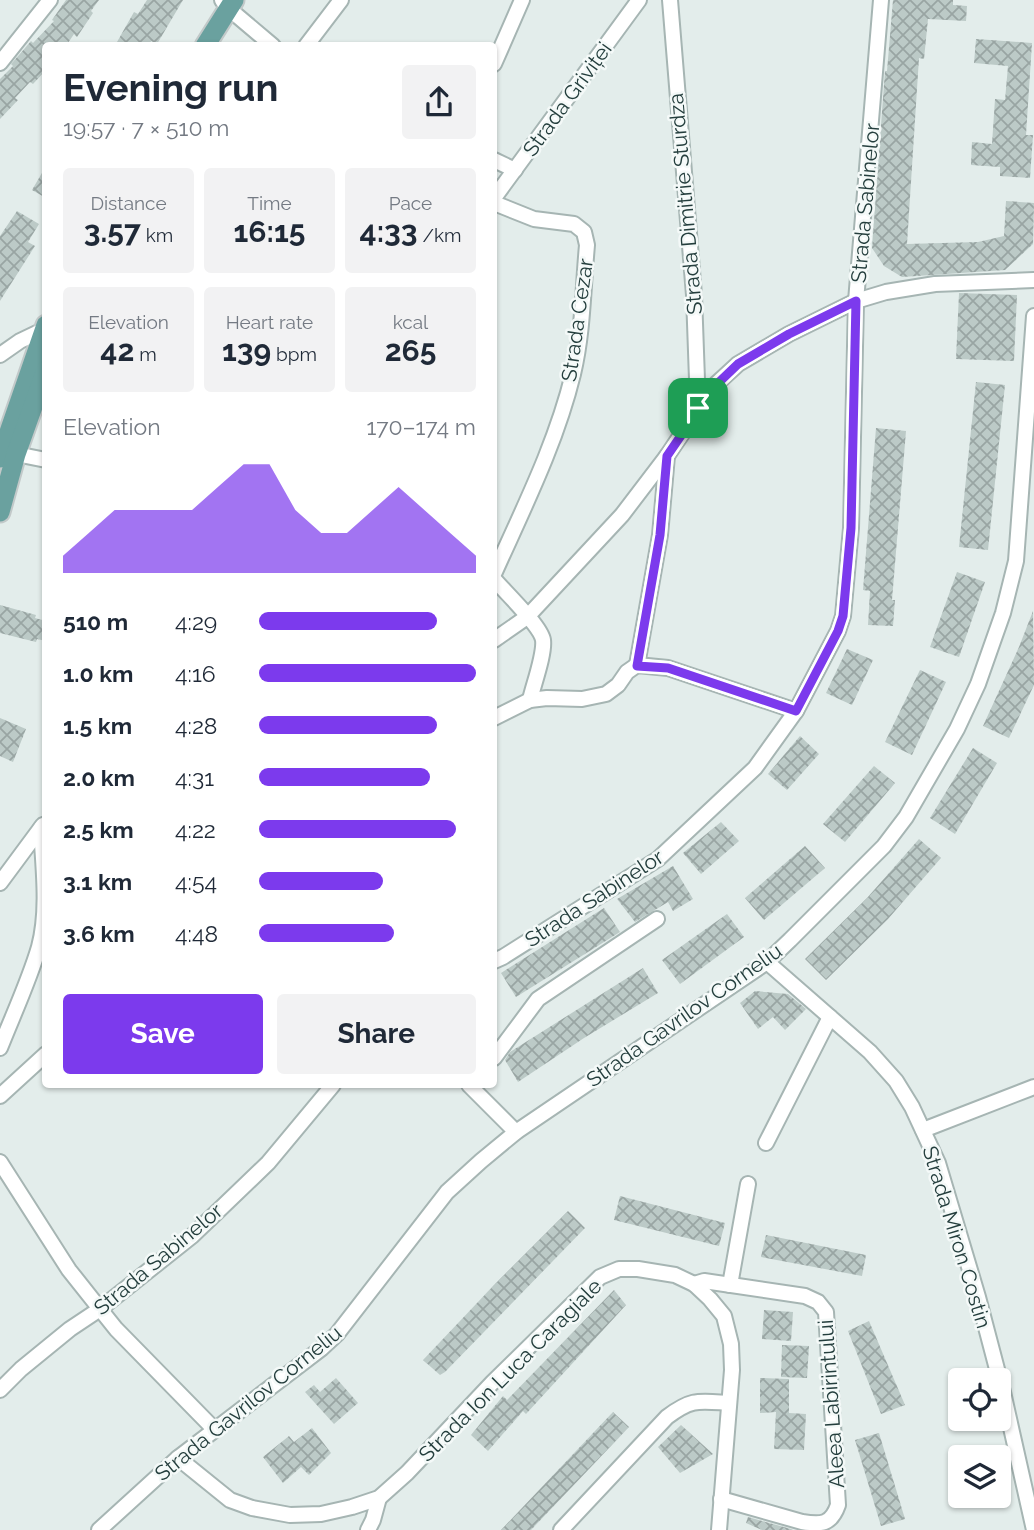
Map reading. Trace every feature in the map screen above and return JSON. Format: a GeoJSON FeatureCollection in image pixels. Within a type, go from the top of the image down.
{"type":"FeatureCollection","features":[{"type":"Feature","properties":{"kind":"main road"},"geometry":{"type":"LineString","coordinates":[[195,42],[226,2]]}},
{"type":"Feature","properties":{"kind":"main road"},"geometry":{"type":"LineString","coordinates":[[207,42],[226,2]]}},
{"type":"Feature","properties":{"kind":"main road"},"geometry":{"type":"LineString","coordinates":[[0,512],[5,450],[42,334]]}},
{"type":"Feature","properties":{"kind":"main road"},"geometry":{"type":"LineString","coordinates":[[5,450],[42,378]]}},
{"type":"Feature","properties":{"kind":"street"},"geometry":{"type":"LineString","coordinates":[[0,63],[50,0]]}},
{"type":"Feature","properties":{"kind":"street"},"geometry":{"type":"LineString","coordinates":[[309,42],[341,0]]}},
{"type":"Feature","properties":{"kind":"street"},"geometry":{"type":"LineString","coordinates":[[497,57],[523,0]]}},
{"type":"Feature","properties":{"kind":"street","name":"Strada Griviței"},"geometry":{"type":"LineString","coordinates":[[497,196],[639,0]]}},
{"type":"Feature","properties":{"kind":"street","name":"Strada Dimitrie Sturdza"},"geometry":{"type":"LineString","coordinates":[[670,0],[694,295],[698,408]]}},
{"type":"Feature","properties":{"kind":"street","name":"Strada Sabinelor"},"geometry":{"type":"LineString","coordinates":[[497,960],[658,859],[755,768],[796,711],[838,631],[843,616],[851,528],[856,301],[881,0]]}},
{"type":"Feature","properties":{"kind":"street"},"geometry":{"type":"LineString","coordinates":[[226,2],[269,42]]}},
{"type":"Feature","properties":{"kind":"street"},"geometry":{"type":"LineString","coordinates":[[497,162],[514,170]]}},
{"type":"Feature","properties":{"kind":"street","name":"Strada Cezar"},"geometry":{"type":"LineString","coordinates":[[497,201],[534,219],[574,224],[584,232],[587,245],[573,373],[549,450],[497,570]]}},
{"type":"Feature","properties":{"kind":"street"},"geometry":{"type":"LineString","coordinates":[[497,638],[527,617],[622,515],[667,456],[698,408],[715,386],[738,364],[789,334],[856,301],[886,292],[935,284],[1034,280]]}},
{"type":"Feature","properties":{"kind":"street","name":"Strada Gavrilov Corneliu"},"geometry":{"type":"LineString","coordinates":[[99,1530],[178,1458],[337,1334],[447,1192],[465,1174],[516,1132],[767,961],[884,846],[906,817],[957,729],[978,684],[1003,613],[1016,561],[1034,316]]}},
{"type":"Feature","properties":{"kind":"street"},"geometry":{"type":"LineString","coordinates":[[0,355],[42,329]]}},
{"type":"Feature","properties":{"kind":"street"},"geometry":{"type":"LineString","coordinates":[[5,450],[42,459]]}},
{"type":"Feature","properties":{"kind":"street"},"geometry":{"type":"LineString","coordinates":[[637,666],[660,535],[667,456]]}},
{"type":"Feature","properties":{"kind":"street"},"geometry":{"type":"LineString","coordinates":[[497,581],[540,632],[543,640],[530,700]]}},
{"type":"Feature","properties":{"kind":"street"},"geometry":{"type":"LineString","coordinates":[[497,716],[530,700],[582,699],[606,694],[618,685],[627,672],[637,666],[668,668],[796,711]]}},
{"type":"Feature","properties":{"kind":"street"},"geometry":{"type":"LineString","coordinates":[[0,883],[42,825]]}},
{"type":"Feature","properties":{"kind":"street"},"geometry":{"type":"LineString","coordinates":[[497,1054],[538,999],[657,919]]}},
{"type":"Feature","properties":{"kind":"street"},"geometry":{"type":"LineString","coordinates":[[0,1048],[39,946],[42,926]]}},
{"type":"Feature","properties":{"kind":"street","name":"Strada Miron Costin"},"geometry":{"type":"LineString","coordinates":[[767,961],[870,1052],[896,1081],[923,1130],[938,1163],[978,1297],[1003,1392],[1034,1530]]}},
{"type":"Feature","properties":{"kind":"street"},"geometry":{"type":"LineString","coordinates":[[766,1143],[830,1017]]}},
{"type":"Feature","properties":{"kind":"street"},"geometry":{"type":"LineString","coordinates":[[0,1096],[42,1058]]}},
{"type":"Feature","properties":{"kind":"street"},"geometry":{"type":"LineString","coordinates":[[923,1130],[1034,1087]]}},
{"type":"Feature","properties":{"kind":"street","name":"Strada Sabinelor"},"geometry":{"type":"LineString","coordinates":[[0,1390],[20,1369],[69,1329],[100,1309],[192,1236],[268,1163],[330,1088]]}},
{"type":"Feature","properties":{"kind":"street"},"geometry":{"type":"LineString","coordinates":[[472,1088],[516,1132]]}},
{"type":"Feature","properties":{"kind":"street"},"geometry":{"type":"LineString","coordinates":[[0,1162],[69,1270],[116,1329],[214,1429]]}},
{"type":"Feature","properties":{"kind":"street"},"geometry":{"type":"LineString","coordinates":[[730,1285],[748,1184]]}},
{"type":"Feature","properties":{"kind":"street","name":"Strada Ion Luca Caragiale"},"geometry":{"type":"LineString","coordinates":[[178,1458],[230,1500],[252,1508],[290,1515],[321,1514],[379,1497],[407,1473],[492,1383],[600,1277],[619,1269],[638,1269],[675,1275],[695,1284],[724,1316],[731,1344],[732,1370],[719,1530]]}},
{"type":"Feature","properties":{"kind":"street","name":"Aleea Labirintului"},"geometry":{"type":"LineString","coordinates":[[695,1284],[705,1281],[806,1296],[818,1302],[826,1312],[838,1505],[835,1516],[827,1522],[802,1522],[721,1499]]}},
{"type":"Feature","properties":{"kind":"street"},"geometry":{"type":"LineString","coordinates":[[561,1530],[667,1416],[683,1404],[700,1401],[729,1404]]}},
{"type":"Feature","properties":{"kind":"street"},"geometry":{"type":"LineString","coordinates":[[368,1530],[379,1497]]}},
{"type":"Feature","properties":{"kind":"building"},"geometry":{"type":"Polygon","coordinates":[[[66,0],[99,0],[77,37],[74,34],[69,42],[42,42],[42,74],[33,84],[30,82],[0,119],[0,79],[31,41],[33,43],[54,21],[52,20],[66,0]]]}},
{"type":"Feature","properties":{"kind":"building"},"geometry":{"type":"Polygon","coordinates":[[[147,0],[183,0],[158,42],[117,42],[134,12],[138,14],[147,0]]]}},
{"type":"Feature","properties":{"kind":"building"},"geometry":{"type":"Polygon","coordinates":[[[893,0],[953,0],[953,5],[967,6],[966,21],[928,19],[924,59],[919,58],[907,244],[978,242],[1004,236],[1006,201],[1034,203],[1033,244],[1005,270],[902,277],[884,266],[872,248],[893,0]]]}},
{"type":"Feature","properties":{"kind":"building"},"geometry":{"type":"Polygon","coordinates":[[[976,39],[1032,43],[1026,135],[1033,135],[1030,178],[1000,176],[1000,167],[971,165],[972,142],[992,144],[995,99],[1005,100],[1008,66],[974,63],[976,39]]]}},
{"type":"Feature","properties":{"kind":"building"},"geometry":{"type":"Polygon","coordinates":[[[42,173],[42,196],[32,190],[42,173]]]}},
{"type":"Feature","properties":{"kind":"building"},"geometry":{"type":"Polygon","coordinates":[[[17,211],[39,224],[28,242],[35,246],[0,301],[0,236],[17,211]]]}},
{"type":"Feature","properties":{"kind":"building"},"geometry":{"type":"Polygon","coordinates":[[[959,293],[1017,295],[1014,361],[956,359],[959,293]]]}},
{"type":"Feature","properties":{"kind":"building"},"geometry":{"type":"Polygon","coordinates":[[[976,382],[1005,385],[988,550],[959,547],[976,382]]]}},
{"type":"Feature","properties":{"kind":"building"},"geometry":{"type":"Polygon","coordinates":[[[876,428],[906,431],[892,600],[895,600],[893,626],[868,625],[870,591],[863,590],[876,428]]]}},
{"type":"Feature","properties":{"kind":"building"},"geometry":{"type":"Polygon","coordinates":[[[957,572],[985,582],[959,657],[930,647],[957,572]]]}},
{"type":"Feature","properties":{"kind":"building"},"geometry":{"type":"Polygon","coordinates":[[[0,605],[36,615],[35,618],[42,620],[42,640],[37,639],[36,642],[0,633],[0,605]]]}},
{"type":"Feature","properties":{"kind":"building"},"geometry":{"type":"Polygon","coordinates":[[[1033,611],[1034,685],[1009,738],[983,726],[1033,611]]]}},
{"type":"Feature","properties":{"kind":"building"},"geometry":{"type":"Polygon","coordinates":[[[847,649],[873,660],[852,705],[826,693],[847,649]]]}},
{"type":"Feature","properties":{"kind":"building"},"geometry":{"type":"Polygon","coordinates":[[[920,670],[946,682],[912,755],[885,742],[920,670]]]}},
{"type":"Feature","properties":{"kind":"building"},"geometry":{"type":"Polygon","coordinates":[[[0,718],[26,729],[13,762],[0,756],[0,718]]]}},
{"type":"Feature","properties":{"kind":"building"},"geometry":{"type":"Polygon","coordinates":[[[800,736],[819,754],[787,790],[768,774],[800,736]]]}},
{"type":"Feature","properties":{"kind":"building"},"geometry":{"type":"Polygon","coordinates":[[[973,748],[997,763],[955,834],[930,818],[973,748]]]}},
{"type":"Feature","properties":{"kind":"building"},"geometry":{"type":"Polygon","coordinates":[[[874,766],[895,783],[845,842],[823,824],[874,766]]]}},
{"type":"Feature","properties":{"kind":"building"},"geometry":{"type":"Polygon","coordinates":[[[721,822],[739,841],[701,874],[683,853],[721,822]]]}},
{"type":"Feature","properties":{"kind":"building"},"geometry":{"type":"Polygon","coordinates":[[[919,839],[941,858],[888,919],[826,980],[805,959],[867,898],[919,839]]]}},
{"type":"Feature","properties":{"kind":"building"},"geometry":{"type":"Polygon","coordinates":[[[805,846],[825,868],[764,920],[745,898],[805,846]]]}},
{"type":"Feature","properties":{"kind":"building"},"geometry":{"type":"Polygon","coordinates":[[[673,866],[693,899],[673,911],[668,902],[635,922],[617,899],[673,866]]]}},
{"type":"Feature","properties":{"kind":"building"},"geometry":{"type":"Polygon","coordinates":[[[604,908],[620,932],[516,997],[501,973],[604,908]]]}},
{"type":"Feature","properties":{"kind":"building"},"geometry":{"type":"Polygon","coordinates":[[[727,914],[744,937],[680,984],[662,960],[727,914]]]}},
{"type":"Feature","properties":{"kind":"building"},"geometry":{"type":"Polygon","coordinates":[[[643,968],[658,993],[518,1082],[505,1060],[510,1052],[643,968]]]}},
{"type":"Feature","properties":{"kind":"building"},"geometry":{"type":"Polygon","coordinates":[[[755,991],[788,994],[806,1009],[785,1030],[773,1017],[758,1029],[740,1003],[755,991]]]}},
{"type":"Feature","properties":{"kind":"building"},"geometry":{"type":"Polygon","coordinates":[[[620,1196],[725,1223],[719,1246],[614,1220],[620,1196]]]}},
{"type":"Feature","properties":{"kind":"building"},"geometry":{"type":"Polygon","coordinates":[[[568,1211],[585,1228],[440,1375],[423,1360],[568,1211]]]}},
{"type":"Feature","properties":{"kind":"building"},"geometry":{"type":"Polygon","coordinates":[[[766,1235],[866,1255],[862,1276],[761,1257],[766,1235]]]}},
{"type":"Feature","properties":{"kind":"building"},"geometry":{"type":"Polygon","coordinates":[[[614,1290],[626,1305],[526,1414],[523,1411],[488,1451],[471,1435],[503,1396],[507,1400],[614,1290]]]}},
{"type":"Feature","properties":{"kind":"building"},"geometry":{"type":"Polygon","coordinates":[[[764,1310],[793,1312],[791,1341],[762,1339],[764,1310]]]}},
{"type":"Feature","properties":{"kind":"building"},"geometry":{"type":"Polygon","coordinates":[[[869,1321],[905,1405],[881,1414],[848,1331],[869,1321]]]}},
{"type":"Feature","properties":{"kind":"building"},"geometry":{"type":"Polygon","coordinates":[[[782,1345],[809,1346],[807,1378],[781,1377],[782,1345]]]}},
{"type":"Feature","properties":{"kind":"building"},"geometry":{"type":"Polygon","coordinates":[[[336,1378],[358,1403],[334,1424],[305,1392],[314,1385],[320,1392],[336,1378]]]}},
{"type":"Feature","properties":{"kind":"building"},"geometry":{"type":"Polygon","coordinates":[[[760,1378],[789,1379],[789,1413],[806,1414],[804,1450],[774,1449],[776,1412],[760,1413],[760,1378]]]}},
{"type":"Feature","properties":{"kind":"building"},"geometry":{"type":"Polygon","coordinates":[[[613,1412],[629,1427],[531,1530],[501,1530],[613,1412]]]}},
{"type":"Feature","properties":{"kind":"building"},"geometry":{"type":"Polygon","coordinates":[[[681,1425],[713,1454],[680,1473],[658,1447],[681,1425]]]}},
{"type":"Feature","properties":{"kind":"building"},"geometry":{"type":"Polygon","coordinates":[[[312,1428],[331,1453],[309,1475],[301,1467],[283,1483],[263,1457],[289,1436],[294,1442],[312,1428]]]}},
{"type":"Feature","properties":{"kind":"building"},"geometry":{"type":"Polygon","coordinates":[[[879,1433],[905,1519],[881,1526],[855,1440],[879,1433]]]}},
{"type":"Feature","properties":{"kind":"building"},"geometry":{"type":"Polygon","coordinates":[[[748,1517],[793,1530],[762,1530],[746,1523],[748,1517]]]}},
{"type":"Feature","properties":{"kind":"route"},"geometry":{"type":"LineString","coordinates":[[856,301],[851,528],[843,616],[838,631],[796,711],[668,668],[637,666],[660,535],[667,456],[698,408],[715,386],[738,364],[789,334],[856,301]]}}]}
